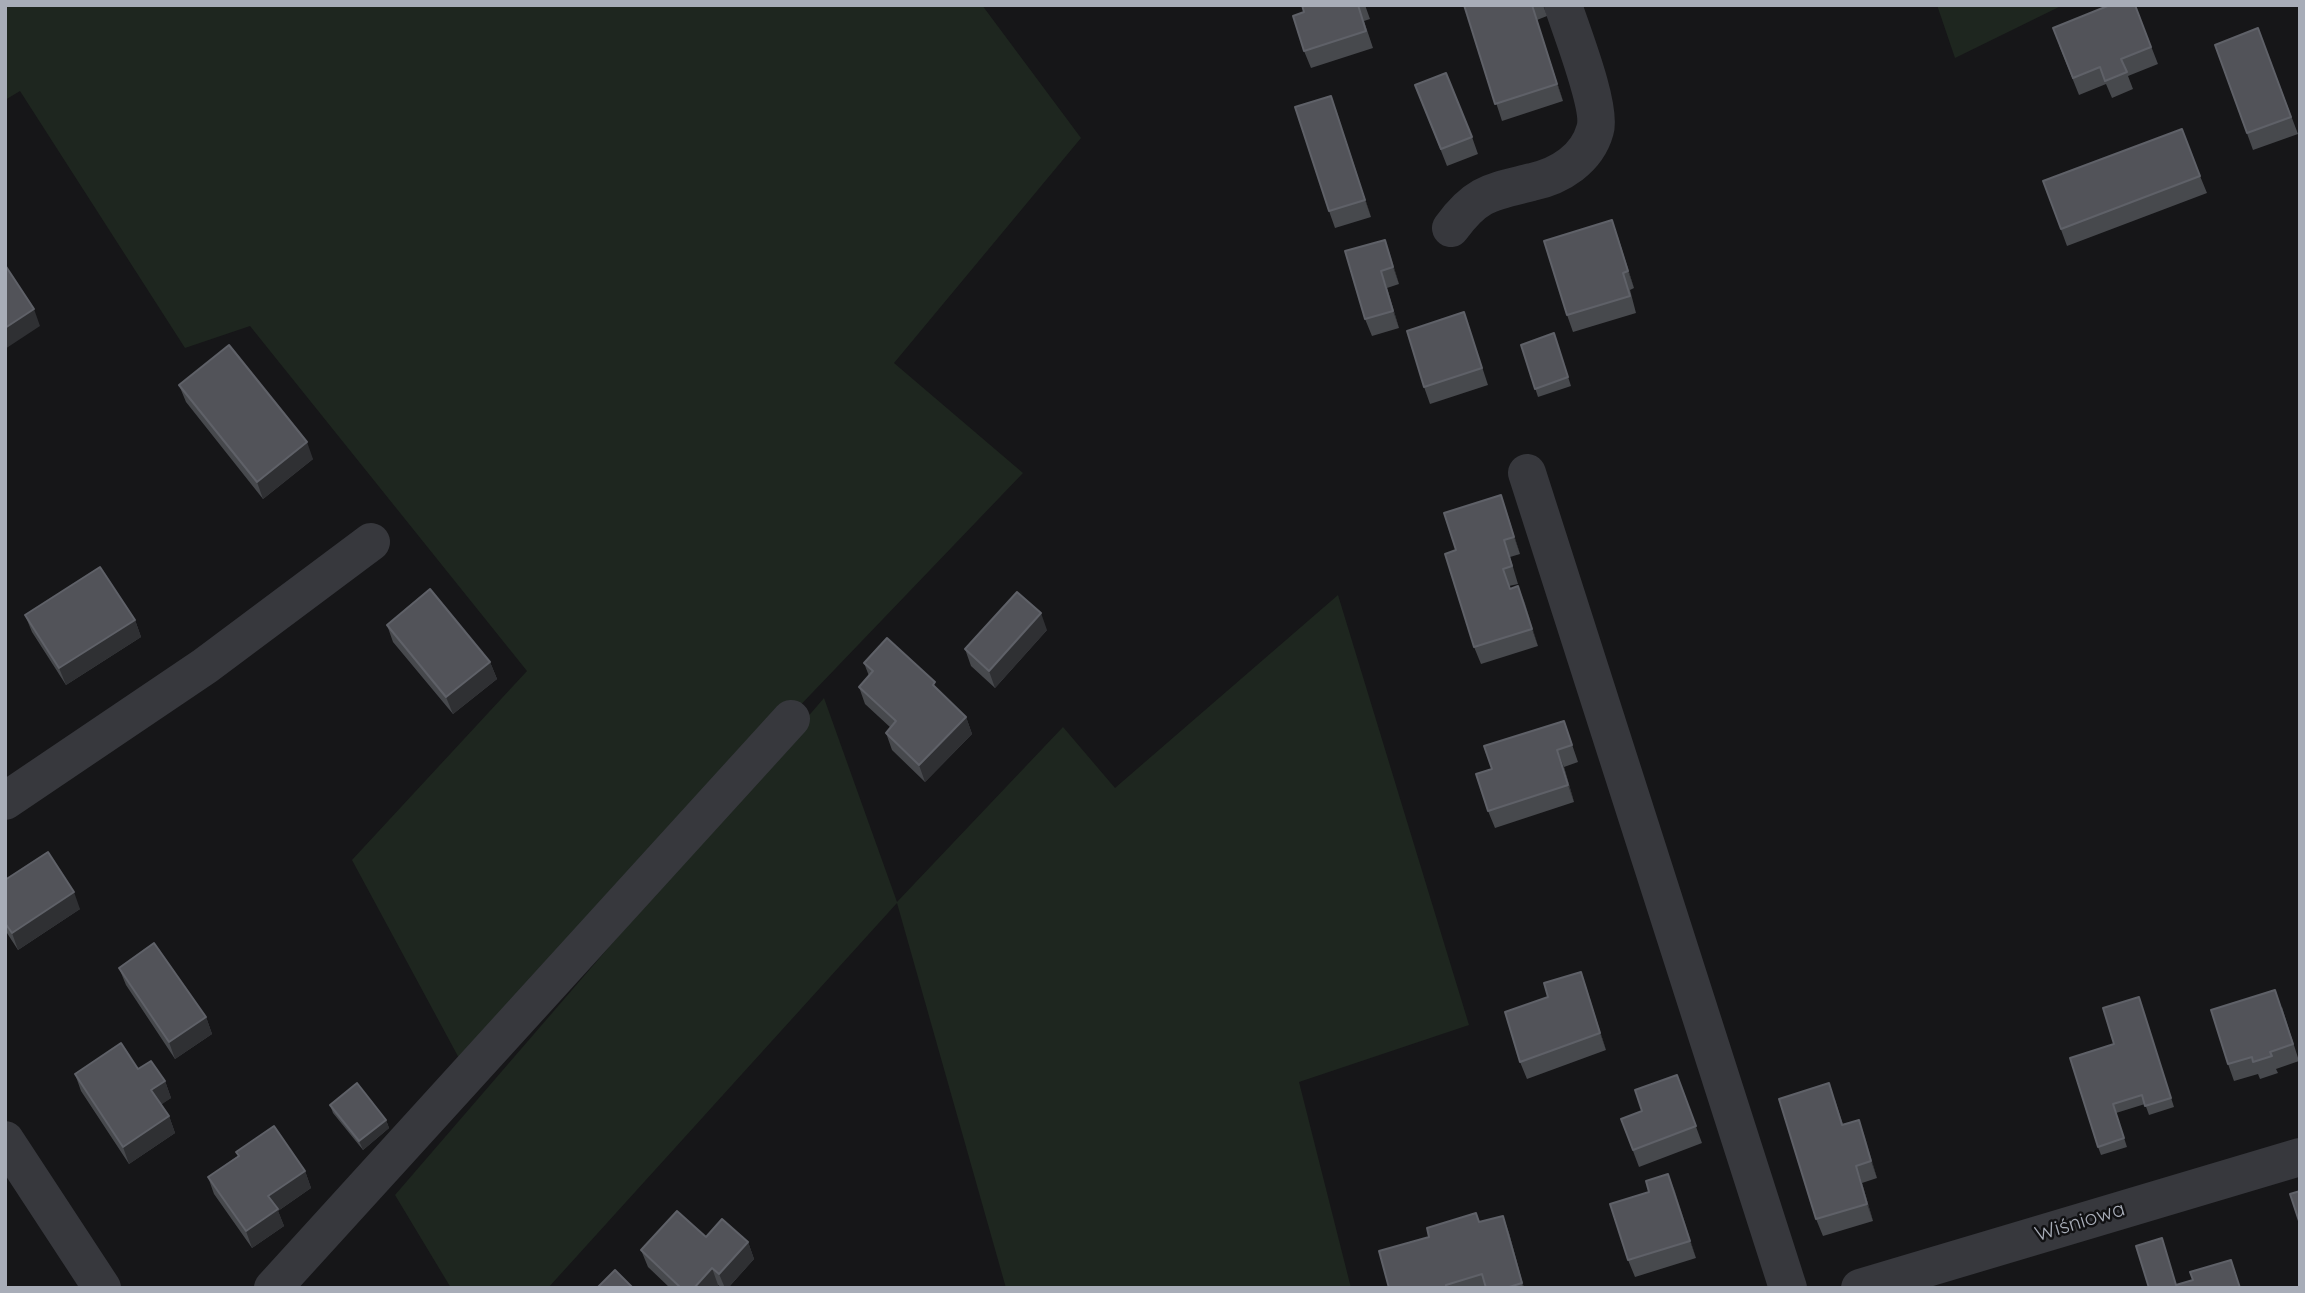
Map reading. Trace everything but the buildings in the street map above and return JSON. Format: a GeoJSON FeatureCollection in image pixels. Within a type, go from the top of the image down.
{"type":"FeatureCollection","features":[{"type":"Feature","properties":{"kind":"street"},"geometry":{"type":"LineString","coordinates":[[1451,228],[1463,212],[1485,194],[1548,179],[1571,166],[1587,146],[1596,128],[1595,109],[1563,5]]}},
{"type":"Feature","properties":{"kind":"street"},"geometry":{"type":"LineString","coordinates":[[1527,474],[1788,1288]]}},
{"type":"Feature","properties":{"kind":"street"},"geometry":{"type":"LineString","coordinates":[[5,802],[205,666],[371,542]]}},
{"type":"Feature","properties":{"kind":"street"},"geometry":{"type":"LineString","coordinates":[[273,1288],[791,719]]}},
{"type":"Feature","properties":{"kind":"street"},"geometry":{"type":"LineString","coordinates":[[5,1140],[102,1288]]}},
{"type":"Feature","properties":{"kind":"street","name":"Wiśniowa"},"geometry":{"type":"LineString","coordinates":[[1860,1288],[2300,1157]]}},
{"type":"Feature","properties":{"kind":"shaded area"},"geometry":{"type":"Polygon","coordinates":[[[5,5],[982,5],[1081,138],[894,363],[1023,473],[460,1060],[352,860],[527,671],[250,326],[185,348],[20,91],[5,100],[5,5]]]}},
{"type":"Feature","properties":{"kind":"shaded area"},"geometry":{"type":"Polygon","coordinates":[[[1937,5],[2063,5],[1955,58],[1937,5]]]}},
{"type":"Feature","properties":{"kind":"shaded area"},"geometry":{"type":"Polygon","coordinates":[[[1338,595],[1469,1025],[1299,1082],[1351,1288],[1006,1288],[897,903],[548,1288],[451,1288],[395,1195],[824,698],[897,902],[1063,727],[1115,788],[1338,595]]]}}]}
